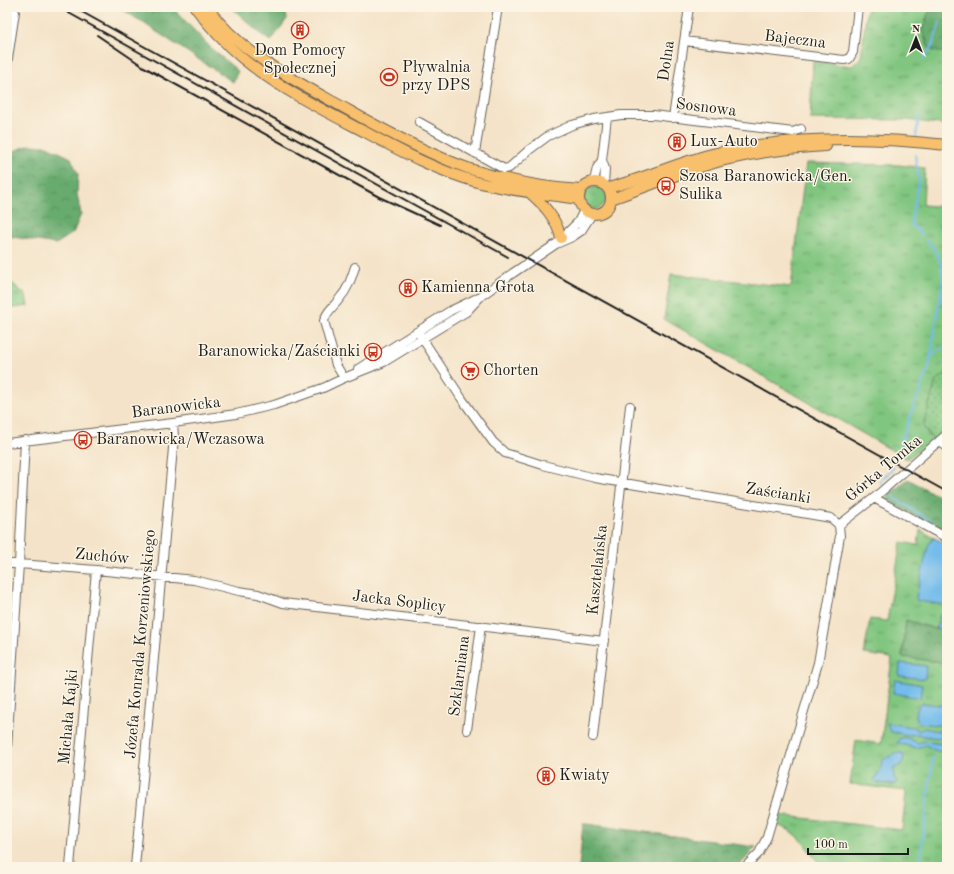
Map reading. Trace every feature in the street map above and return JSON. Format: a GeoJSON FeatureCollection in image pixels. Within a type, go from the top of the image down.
{"type":"FeatureCollection","features":[{"type":"Feature","properties":{"kind":"main road"},"geometry":{"type":"LineString","coordinates":[[195,7],[211,28],[231,48],[251,65],[277,83],[416,159],[443,171],[477,182],[529,192],[579,195]]}},
{"type":"Feature","properties":{"kind":"main road"},"geometry":{"type":"LineString","coordinates":[[207,7],[222,25],[248,50],[265,62],[314,92],[417,147],[470,169],[579,195]]}},
{"type":"Feature","properties":{"kind":"main road"},"geometry":{"type":"LineString","coordinates":[[602,184],[611,199],[610,204],[604,212],[588,212],[581,207],[579,195],[584,185],[602,184],[658,171],[713,154],[747,146],[780,142],[859,138],[933,146],[947,151]]}},
{"type":"Feature","properties":{"kind":"main road"},"geometry":{"type":"LineString","coordinates":[[611,199],[725,160],[782,150],[837,145],[947,145]]}},
{"type":"Feature","properties":{"kind":"main road"},"geometry":{"type":"LineString","coordinates":[[658,171],[665,172],[719,156],[725,160]]}},
{"type":"Feature","properties":{"kind":"main road"},"geometry":{"type":"LineString","coordinates":[[529,192],[547,209],[557,225],[559,241]]}},
{"type":"Feature","properties":{"kind":"street"},"geometry":{"type":"LineString","coordinates":[[7,65],[16,12],[8,7]]}},
{"type":"Feature","properties":{"kind":"street"},"geometry":{"type":"LineString","coordinates":[[419,122],[475,153],[498,7]]}},
{"type":"Feature","properties":{"kind":"street","name":"Dolna"},"geometry":{"type":"LineString","coordinates":[[673,118],[689,7]]}},
{"type":"Feature","properties":{"kind":"street","name":"Bajeczna"},"geometry":{"type":"LineString","coordinates":[[684,41],[844,60],[849,59],[853,52],[858,7]]}},
{"type":"Feature","properties":{"kind":"street","name":"Sosnowa"},"geometry":{"type":"LineString","coordinates":[[475,153],[504,169],[509,168],[529,150],[548,136],[572,125],[607,117],[638,115],[793,132],[801,129]]}},
{"type":"Feature","properties":{"kind":"street"},"geometry":{"type":"LineString","coordinates":[[602,184],[605,169],[602,160],[607,117]]}},
{"type":"Feature","properties":{"kind":"street","name":"Baranowicka"},"geometry":{"type":"LineString","coordinates":[[7,443],[236,414],[267,407],[305,395],[344,378],[420,336],[450,311],[481,296],[559,241],[588,212]]}},
{"type":"Feature","properties":{"kind":"street"},"geometry":{"type":"LineString","coordinates":[[344,378],[336,365],[324,321],[325,314],[340,299],[350,283],[355,267]]}},
{"type":"Feature","properties":{"kind":"street","name":"Zaścianki"},"geometry":{"type":"LineString","coordinates":[[420,336],[493,442],[505,453],[570,472],[622,483],[831,518],[839,524]]}},
{"type":"Feature","properties":{"kind":"street","name":"Kasztelańska"},"geometry":{"type":"LineString","coordinates":[[593,737],[630,406]]}},
{"type":"Feature","properties":{"kind":"street","name":"Józefa Konrada Korzeniowskiego"},"geometry":{"type":"LineString","coordinates":[[135,867],[174,437],[173,423]]}},
{"type":"Feature","properties":{"kind":"street","name":"Górka Tomka"},"geometry":{"type":"LineString","coordinates":[[839,524],[874,498],[947,434]]}},
{"type":"Feature","properties":{"kind":"street"},"geometry":{"type":"LineString","coordinates":[[7,748],[19,564],[25,440]]}},
{"type":"Feature","properties":{"kind":"street"},"geometry":{"type":"LineString","coordinates":[[939,441],[947,447]]}},
{"type":"Feature","properties":{"kind":"street"},"geometry":{"type":"LineString","coordinates":[[874,498],[947,538]]}},
{"type":"Feature","properties":{"kind":"street"},"geometry":{"type":"LineString","coordinates":[[745,867],[759,853],[767,837],[818,663],[840,536],[839,524]]}},
{"type":"Feature","properties":{"kind":"street","name":"Zuchów"},"geometry":{"type":"LineString","coordinates":[[7,564],[96,570],[194,580]]}},
{"type":"Feature","properties":{"kind":"street","name":"Michała Kajki"},"geometry":{"type":"LineString","coordinates":[[70,867],[96,570]]}},
{"type":"Feature","properties":{"kind":"street","name":"Jacka Soplicy"},"geometry":{"type":"LineString","coordinates":[[194,580],[239,592],[258,594],[283,603],[604,641]]}},
{"type":"Feature","properties":{"kind":"street","name":"Szklarniana"},"geometry":{"type":"LineString","coordinates":[[468,730],[481,626]]}},
{"type":"Feature","properties":{"kind":"green space"},"geometry":{"type":"Polygon","coordinates":[[[119,7],[172,7],[213,50],[238,71],[233,82],[119,7]]]}},
{"type":"Feature","properties":{"kind":"green space"},"geometry":{"type":"Polygon","coordinates":[[[231,7],[285,7],[287,19],[271,41],[262,35],[231,7]]]}},
{"type":"Feature","properties":{"kind":"green space"},"geometry":{"type":"Polygon","coordinates":[[[867,7],[931,7],[922,30],[945,52],[947,51],[947,125],[907,120],[810,119],[813,61],[852,66],[861,57],[867,7]]]}},
{"type":"Feature","properties":{"kind":"green space"},"geometry":{"type":"Polygon","coordinates":[[[931,7],[947,7],[947,51],[938,52],[929,49],[922,30],[931,7]]]}},
{"type":"Feature","properties":{"kind":"green space"},"geometry":{"type":"Polygon","coordinates":[[[30,145],[47,146],[71,158],[78,174],[77,194],[81,214],[73,233],[56,244],[7,236],[7,154],[30,145]]]}},
{"type":"Feature","properties":{"kind":"green space"},"geometry":{"type":"Polygon","coordinates":[[[806,163],[899,165],[925,168],[923,205],[947,207],[947,373],[936,381],[923,426],[933,440],[907,459],[664,319],[671,274],[791,287],[806,163]]]}},
{"type":"Feature","properties":{"kind":"green space"},"geometry":{"type":"Polygon","coordinates":[[[595,187],[603,190],[606,198],[603,206],[595,209],[587,206],[584,198],[587,190],[595,187]]]}},
{"type":"Feature","properties":{"kind":"green space"},"geometry":{"type":"Polygon","coordinates":[[[7,279],[26,295],[28,306],[7,309],[7,279]]]}},
{"type":"Feature","properties":{"kind":"green space"},"geometry":{"type":"Polygon","coordinates":[[[947,373],[947,427],[933,440],[923,426],[936,381],[947,373]]]}},
{"type":"Feature","properties":{"kind":"green space"},"geometry":{"type":"Polygon","coordinates":[[[908,479],[947,501],[947,534],[886,500],[887,496],[908,479]]]}},
{"type":"Feature","properties":{"kind":"green space"},"geometry":{"type":"Polygon","coordinates":[[[920,530],[947,545],[947,615],[940,615],[936,629],[906,621],[902,656],[947,663],[947,867],[822,867],[801,840],[789,830],[775,824],[778,815],[902,830],[906,791],[850,784],[856,740],[881,744],[892,658],[864,654],[870,619],[887,621],[901,542],[918,545],[920,530]]]}},
{"type":"Feature","properties":{"kind":"green space"},"geometry":{"type":"Polygon","coordinates":[[[906,620],[936,629],[947,630],[947,663],[902,657],[906,620]]]}},
{"type":"Feature","properties":{"kind":"green space"},"geometry":{"type":"Polygon","coordinates":[[[583,824],[756,847],[738,867],[579,867],[583,824]]]}},
{"type":"Feature","properties":{"kind":"water"},"geometry":{"type":"Polygon","coordinates":[[[934,538],[947,544],[947,605],[917,601],[916,597],[928,547],[934,538]]]}},
{"type":"Feature","properties":{"kind":"water"},"geometry":{"type":"Polygon","coordinates":[[[940,615],[947,615],[947,630],[936,629],[940,615]]]}},
{"type":"Feature","properties":{"kind":"water"},"geometry":{"type":"Polygon","coordinates":[[[900,663],[926,666],[925,679],[899,676],[900,663]]]}},
{"type":"Feature","properties":{"kind":"water"},"geometry":{"type":"Polygon","coordinates":[[[895,680],[922,685],[920,698],[893,693],[895,680]]]}},
{"type":"Feature","properties":{"kind":"water"},"geometry":{"type":"Polygon","coordinates":[[[922,703],[947,706],[947,726],[919,723],[916,712],[922,703]]]}},
{"type":"Feature","properties":{"kind":"water"},"geometry":{"type":"Polygon","coordinates":[[[887,723],[913,727],[919,731],[924,728],[947,733],[947,739],[922,736],[919,734],[908,735],[891,732],[887,723]]]}},
{"type":"Feature","properties":{"kind":"water"},"geometry":{"type":"Polygon","coordinates":[[[900,738],[907,738],[918,743],[925,741],[947,745],[947,753],[934,750],[926,745],[916,748],[897,743],[900,738]]]}},
{"type":"Feature","properties":{"kind":"water"},"geometry":{"type":"Polygon","coordinates":[[[895,753],[902,753],[904,758],[901,765],[894,768],[894,778],[897,782],[894,784],[877,783],[874,780],[882,767],[883,760],[895,753]]]}},
{"type":"Feature","properties":{"kind":"waterway"},"geometry":{"type":"LineString","coordinates":[[923,59],[932,47],[940,23]]}},
{"type":"Feature","properties":{"kind":"waterway"},"geometry":{"type":"LineString","coordinates":[[916,137],[919,116]]}},
{"type":"Feature","properties":{"kind":"waterway"},"geometry":{"type":"LineString","coordinates":[[915,155],[919,180],[911,221],[912,225],[922,235]]}},
{"type":"Feature","properties":{"kind":"waterway"},"geometry":{"type":"LineString","coordinates":[[897,459],[904,433],[929,367],[943,278],[938,257],[926,240]]}},
{"type":"Feature","properties":{"kind":"waterway"},"geometry":{"type":"LineString","coordinates":[[930,357],[947,344]]}},
{"type":"Feature","properties":{"kind":"waterway"},"geometry":{"type":"LineString","coordinates":[[882,484],[880,481],[894,467]]}},
{"type":"Feature","properties":{"kind":"waterway"},"geometry":{"type":"LineString","coordinates":[[893,495],[896,499],[935,524],[936,529]]}},
{"type":"Feature","properties":{"kind":"waterway"},"geometry":{"type":"LineString","coordinates":[[919,867],[933,757]]}},
{"type":"Feature","properties":{"kind":"railway"},"geometry":{"type":"LineString","coordinates":[[58,7],[508,257]]}},
{"type":"Feature","properties":{"kind":"railway"},"geometry":{"type":"LineString","coordinates":[[73,7],[947,492]]}},
{"type":"Feature","properties":{"kind":"railway"},"geometry":{"type":"LineString","coordinates":[[97,35],[144,67],[379,197],[440,225]]}},
{"type":"Feature","properties":{"kind":"place","name":"Dom Pomocy Społecznej"},"geometry":{"type":"Point","coordinates":[300,30]}},
{"type":"Feature","properties":{"kind":"place","name":"Pływalnia przy DPS"},"geometry":{"type":"Point","coordinates":[389,77]}},
{"type":"Feature","properties":{"kind":"place","name":"Lux-Auto"},"geometry":{"type":"Point","coordinates":[677,142]}},
{"type":"Feature","properties":{"kind":"place","name":"Szosa Baranowicka/Gen. Sulika"},"geometry":{"type":"Point","coordinates":[666,186]}},
{"type":"Feature","properties":{"kind":"place","name":"Kamienna Grota"},"geometry":{"type":"Point","coordinates":[408,288]}},
{"type":"Feature","properties":{"kind":"place","name":"Baranowicka/Zaścianki"},"geometry":{"type":"Point","coordinates":[373,352]}},
{"type":"Feature","properties":{"kind":"place","name":"Chorten"},"geometry":{"type":"Point","coordinates":[470,371]}},
{"type":"Feature","properties":{"kind":"place","name":"Baranowicka/Wczasowa"},"geometry":{"type":"Point","coordinates":[83,440]}},
{"type":"Feature","properties":{"kind":"place","name":"Kwiaty"},"geometry":{"type":"Point","coordinates":[546,776]}}]}
